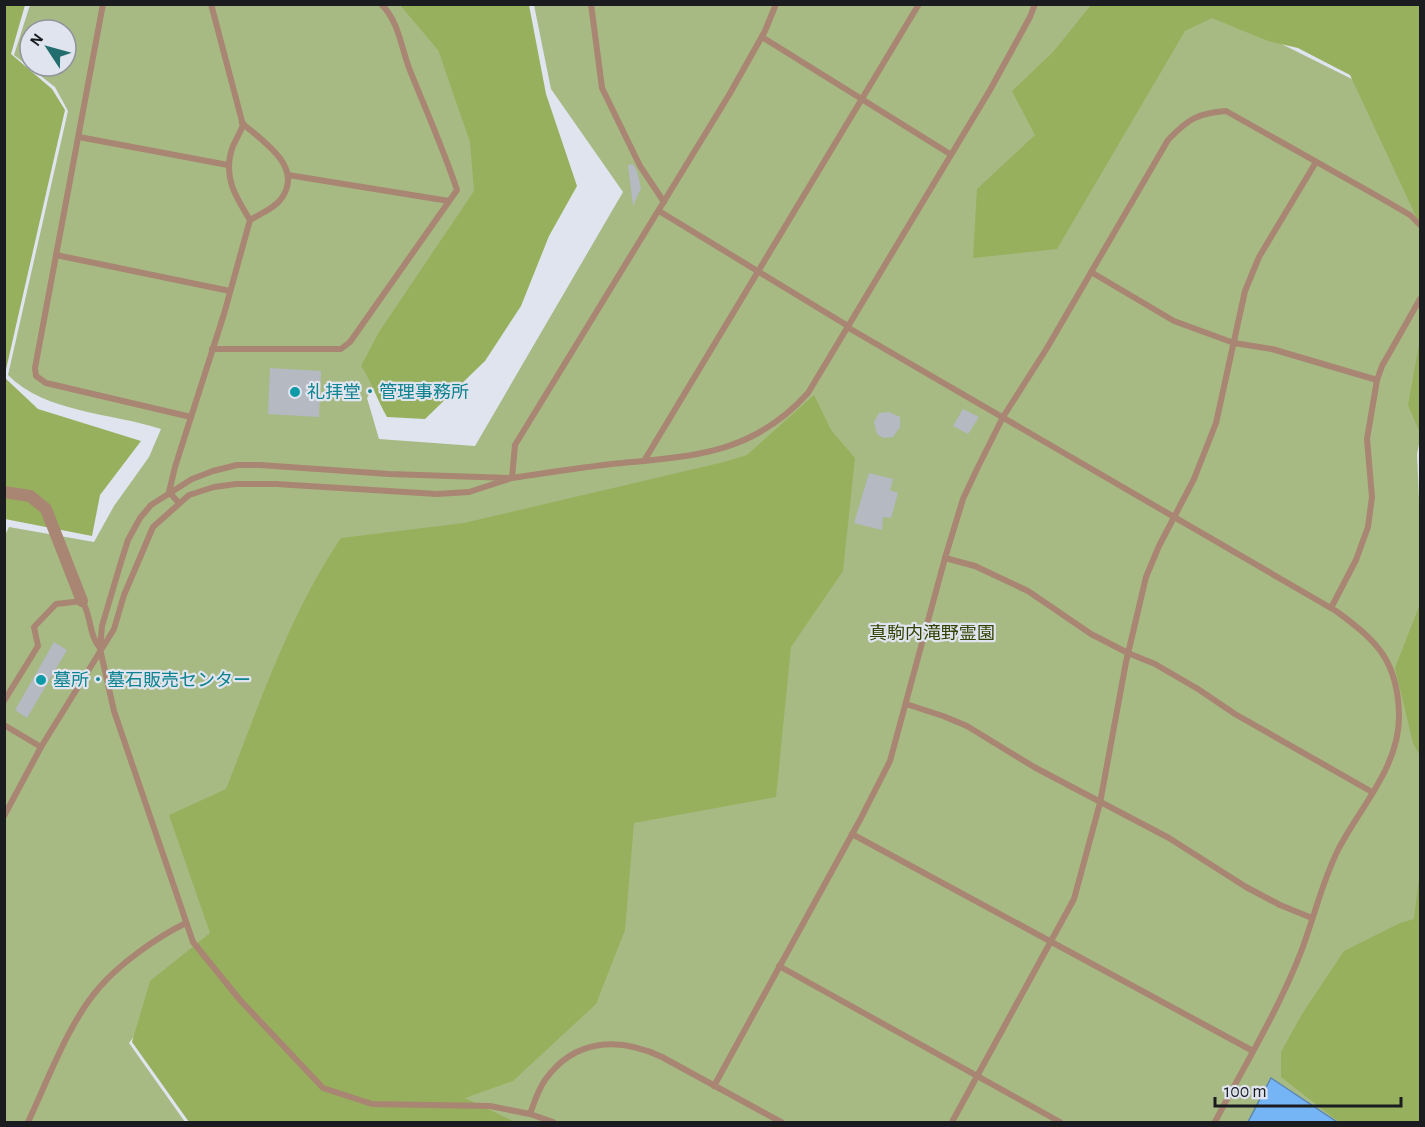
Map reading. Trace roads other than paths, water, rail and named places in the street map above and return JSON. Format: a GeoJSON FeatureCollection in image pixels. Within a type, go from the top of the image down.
{"type":"FeatureCollection","features":[{"type":"Feature","properties":{"kind":"street"},"geometry":{"type":"LineString","coordinates":[[4,492],[30,496],[46,509],[82,601]]}},
{"type":"Feature","properties":{"kind":"lane"},"geometry":{"type":"LineString","coordinates":[[103,4],[35,368],[36,376],[46,384],[191,417]]}},
{"type":"Feature","properties":{"kind":"lane"},"geometry":{"type":"LineString","coordinates":[[211,4],[242,123],[228,165],[230,185],[250,220]]}},
{"type":"Feature","properties":{"kind":"lane"},"geometry":{"type":"LineString","coordinates":[[212,349],[341,349],[350,342],[457,190],[408,66],[390,13],[381,4]]}},
{"type":"Feature","properties":{"kind":"lane"},"geometry":{"type":"LineString","coordinates":[[591,4],[602,88],[640,166],[664,202]]}},
{"type":"Feature","properties":{"kind":"lane"},"geometry":{"type":"LineString","coordinates":[[512,478],[515,445],[659,211],[762,37],[776,4]]}},
{"type":"Feature","properties":{"kind":"lane"},"geometry":{"type":"LineString","coordinates":[[644,461],[919,4]]}},
{"type":"Feature","properties":{"kind":"lane"},"geometry":{"type":"LineString","coordinates":[[554,1122],[530,1114],[490,1106],[372,1104],[323,1088],[240,1000],[193,942],[114,711],[100,649],[102,626],[129,540],[140,518],[151,505],[169,492],[192,479],[237,465],[512,478],[683,458],[722,449],[762,433],[795,409],[808,393],[990,90],[1035,4]]}},
{"type":"Feature","properties":{"kind":"lane"},"geometry":{"type":"LineString","coordinates":[[762,37],[950,154]]}},
{"type":"Feature","properties":{"kind":"lane"},"geometry":{"type":"LineString","coordinates":[[714,1086],[890,761],[963,498],[1003,417],[1047,348],[1168,140],[1184,123],[1202,114],[1226,111],[1410,215],[1420,225]]}},
{"type":"Feature","properties":{"kind":"lane"},"geometry":{"type":"LineString","coordinates":[[169,492],[250,220],[281,199],[286,189],[288,175],[285,164],[277,153],[242,123]]}},
{"type":"Feature","properties":{"kind":"lane"},"geometry":{"type":"LineString","coordinates":[[79,137],[228,165]]}},
{"type":"Feature","properties":{"kind":"lane"},"geometry":{"type":"LineString","coordinates":[[952,1122],[1074,899],[1100,803],[1128,653],[1146,577],[1159,546],[1176,518],[1194,479],[1216,423],[1245,291],[1259,257],[1316,162]]}},
{"type":"Feature","properties":{"kind":"lane"},"geometry":{"type":"LineString","coordinates":[[288,175],[449,201]]}},
{"type":"Feature","properties":{"kind":"lane"},"geometry":{"type":"LineString","coordinates":[[659,211],[847,327],[1331,608],[1372,639],[1386,658],[1397,694],[1399,716],[1397,740],[1385,771],[1338,850],[1301,952],[1280,1001],[1215,1122]]}},
{"type":"Feature","properties":{"kind":"lane"},"geometry":{"type":"LineString","coordinates":[[56,255],[230,291]]}},
{"type":"Feature","properties":{"kind":"lane"},"geometry":{"type":"LineString","coordinates":[[1091,272],[1174,321],[1234,343],[1272,349],[1377,380]]}},
{"type":"Feature","properties":{"kind":"lane"},"geometry":{"type":"LineString","coordinates":[[1331,608],[1356,560],[1368,527],[1372,497],[1367,439],[1377,380],[1382,366],[1420,299]]}},
{"type":"Feature","properties":{"kind":"lane"},"geometry":{"type":"LineString","coordinates":[[4,816],[41,747],[114,629],[124,595],[153,527],[189,495],[214,487],[236,484],[276,484],[437,494],[469,492],[512,478]]}},
{"type":"Feature","properties":{"kind":"lane"},"geometry":{"type":"LineString","coordinates":[[169,492],[179,503]]}},
{"type":"Feature","properties":{"kind":"lane"},"geometry":{"type":"LineString","coordinates":[[945,558],[975,566],[1028,591],[1068,620],[1128,653],[1155,664],[1198,689],[1234,714],[1372,792]]}},
{"type":"Feature","properties":{"kind":"lane"},"geometry":{"type":"LineString","coordinates":[[4,701],[38,645],[34,627],[56,604],[82,601],[88,611],[92,639],[100,649]]}},
{"type":"Feature","properties":{"kind":"lane"},"geometry":{"type":"LineString","coordinates":[[906,704],[967,726],[1034,767],[1100,803],[1134,818],[1263,896],[1312,918]]}},
{"type":"Feature","properties":{"kind":"lane"},"geometry":{"type":"LineString","coordinates":[[4,725],[41,747]]}},
{"type":"Feature","properties":{"kind":"lane"},"geometry":{"type":"LineString","coordinates":[[852,834],[1252,1051]]}},
{"type":"Feature","properties":{"kind":"lane"},"geometry":{"type":"LineString","coordinates":[[28,1122],[68,1035],[98,989],[135,957],[170,931],[186,923]]}},
{"type":"Feature","properties":{"kind":"lane"},"geometry":{"type":"LineString","coordinates":[[779,966],[1060,1122]]}},
{"type":"Feature","properties":{"kind":"lane"},"geometry":{"type":"LineString","coordinates":[[530,1114],[544,1081],[564,1061],[586,1047],[614,1043],[642,1048],[781,1122]]}},
{"type":"Feature","properties":{"kind":"water"},"geometry":{"type":"Polygon","coordinates":[[[1271,1078],[1337,1122],[1248,1122],[1271,1078]]]}},
{"type":"Feature","properties":{"kind":"place","name":"礼拝堂・管理事務所"},"geometry":{"type":"Point","coordinates":[295,392]}},
{"type":"Feature","properties":{"kind":"place","name":"墓所・墓石販売センター"},"geometry":{"type":"Point","coordinates":[41,680]}},
{"type":"Feature","properties":{"kind":"park label","name":"真駒内滝野霊園"},"geometry":{"type":"Point","coordinates":[932,633]}}]}
